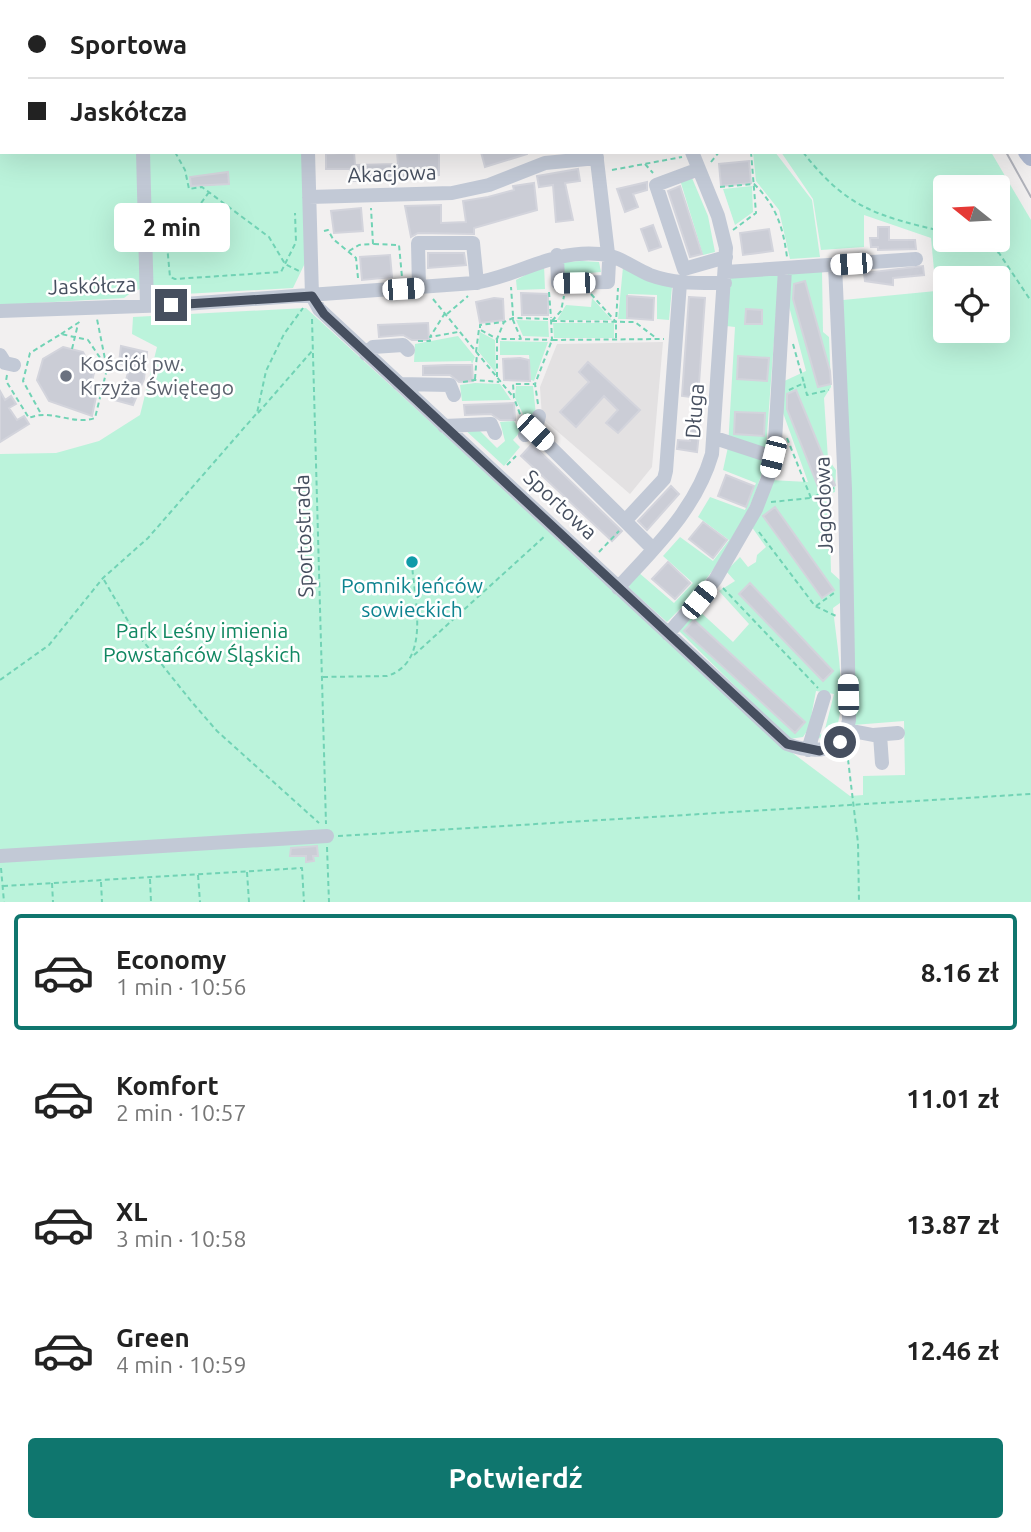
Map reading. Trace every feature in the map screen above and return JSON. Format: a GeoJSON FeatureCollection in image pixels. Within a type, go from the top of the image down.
{"type":"FeatureCollection","features":[{"type":"Feature","properties":{"kind":"street"},"geometry":{"type":"LineString","coordinates":[[143,154],[148,306]]}},
{"type":"Feature","properties":{"kind":"street"},"geometry":{"type":"LineString","coordinates":[[308,154],[312,296]]}},
{"type":"Feature","properties":{"kind":"street"},"geometry":{"type":"LineString","coordinates":[[695,159],[656,185],[684,269],[787,269],[916,259]]}},
{"type":"Feature","properties":{"kind":"street","name":"Długa"},"geometry":{"type":"LineString","coordinates":[[618,587],[682,517],[707,471],[715,438],[726,271],[724,237],[695,159]]}},
{"type":"Feature","properties":{"kind":"street"},"geometry":{"type":"LineString","coordinates":[[557,256],[558,283],[588,290],[608,282],[597,161]]}},
{"type":"Feature","properties":{"kind":"street","name":"Akacjowa"},"geometry":{"type":"LineString","coordinates":[[309,197],[460,192],[489,185],[545,163],[597,161]]}},
{"type":"Feature","properties":{"kind":"street"},"geometry":{"type":"LineString","coordinates":[[422,288],[418,243],[473,243],[471,283]]}},
{"type":"Feature","properties":{"kind":"street"},"geometry":{"type":"LineString","coordinates":[[607,254],[646,274],[680,283],[726,271]]}},
{"type":"Feature","properties":{"kind":"street","name":"Jaskółcza"},"geometry":{"type":"LineString","coordinates":[[0,311],[148,306],[422,288],[471,283],[510,275],[557,256],[607,254]]}},
{"type":"Feature","properties":{"kind":"street","name":"Jagodowa"},"geometry":{"type":"LineString","coordinates":[[835,265],[847,587],[844,736]]}},
{"type":"Feature","properties":{"kind":"street"},"geometry":{"type":"LineString","coordinates":[[668,634],[715,580],[753,515],[773,457],[787,269]]}},
{"type":"Feature","properties":{"kind":"street","name":"Długa"},"geometry":{"type":"LineString","coordinates":[[626,522],[664,479],[666,471],[680,283]]}},
{"type":"Feature","properties":{"kind":"street","name":"Sportowa"},"geometry":{"type":"LineString","coordinates":[[312,296],[319,309],[366,354],[787,744],[808,750]]}},
{"type":"Feature","properties":{"kind":"street"},"geometry":{"type":"LineString","coordinates":[[366,354],[377,346],[405,348]]}},
{"type":"Feature","properties":{"kind":"street"},"geometry":{"type":"LineString","coordinates":[[399,384],[452,390]]}},
{"type":"Feature","properties":{"kind":"street"},"geometry":{"type":"LineString","coordinates":[[539,416],[530,433],[653,549]]}},
{"type":"Feature","properties":{"kind":"street"},"geometry":{"type":"LineString","coordinates":[[444,426],[491,424],[495,433]]}},
{"type":"Feature","properties":{"kind":"street"},"geometry":{"type":"LineString","coordinates":[[715,438],[773,457]]}},
{"type":"Feature","properties":{"kind":"street"},"geometry":{"type":"LineString","coordinates":[[824,697],[808,750],[824,750],[844,736],[898,733]]}},
{"type":"Feature","properties":{"kind":"street"},"geometry":{"type":"LineString","coordinates":[[880,735],[882,763]]}},
{"type":"Feature","properties":{"kind":"street"},"geometry":{"type":"LineString","coordinates":[[0,856],[327,836]]}},
{"type":"Feature","properties":{"kind":"path"},"geometry":{"type":"LineString","coordinates":[[176,154],[185,170],[189,189],[202,187],[209,192],[269,237],[285,264],[300,272]]}},
{"type":"Feature","properties":{"kind":"path"},"geometry":{"type":"LineString","coordinates":[[724,237],[756,213],[751,154]]}},
{"type":"Feature","properties":{"kind":"path"},"geometry":{"type":"LineString","coordinates":[[805,154],[838,192],[861,208],[894,220],[933,229]]}},
{"type":"Feature","properties":{"kind":"path"},"geometry":{"type":"LineString","coordinates":[[597,161],[642,163],[695,159]]}},
{"type":"Feature","properties":{"kind":"path"},"geometry":{"type":"LineString","coordinates":[[642,163],[660,183]]}},
{"type":"Feature","properties":{"kind":"path"},"geometry":{"type":"LineString","coordinates":[[706,188],[754,184]]}},
{"type":"Feature","properties":{"kind":"path"},"geometry":{"type":"LineString","coordinates":[[754,184],[777,213],[787,269]]}},
{"type":"Feature","properties":{"kind":"path"},"geometry":{"type":"LineString","coordinates":[[209,192],[199,206],[164,213],[170,277],[175,279],[281,272],[296,243],[295,213]]}},
{"type":"Feature","properties":{"kind":"path"},"geometry":{"type":"LineString","coordinates":[[370,196],[373,244]]}},
{"type":"Feature","properties":{"kind":"path"},"geometry":{"type":"LineString","coordinates":[[310,231],[328,230],[333,239],[356,258],[360,293]]}},
{"type":"Feature","properties":{"kind":"path"},"geometry":{"type":"LineString","coordinates":[[349,252],[359,245],[399,246],[403,289]]}},
{"type":"Feature","properties":{"kind":"path"},"geometry":{"type":"LineString","coordinates":[[997,252],[1031,301]]}},
{"type":"Feature","properties":{"kind":"path"},"geometry":{"type":"LineString","coordinates":[[510,275],[513,318],[521,339]]}},
{"type":"Feature","properties":{"kind":"path"},"geometry":{"type":"LineString","coordinates":[[405,348],[406,342],[430,341],[445,314],[469,298],[471,283]]}},
{"type":"Feature","properties":{"kind":"path"},"geometry":{"type":"LineString","coordinates":[[616,339],[618,284]]}},
{"type":"Feature","properties":{"kind":"path"},"geometry":{"type":"LineString","coordinates":[[422,288],[514,398],[530,433]]}},
{"type":"Feature","properties":{"kind":"path"},"geometry":{"type":"LineString","coordinates":[[588,290],[616,321]]}},
{"type":"Feature","properties":{"kind":"path"},"geometry":{"type":"LineString","coordinates":[[539,416],[535,384],[552,340],[551,321],[561,311],[564,294]]}},
{"type":"Feature","properties":{"kind":"path"},"geometry":{"type":"LineString","coordinates":[[257,413],[265,371],[284,334],[312,296]]}},
{"type":"Feature","properties":{"kind":"path"},"geometry":{"type":"LineString","coordinates":[[8,362],[6,381],[29,418],[40,413],[85,421],[95,418],[107,369],[94,306]]}},
{"type":"Feature","properties":{"kind":"path","name":"Sportostrada"},"geometry":{"type":"LineString","coordinates":[[312,318],[329,902]]}},
{"type":"Feature","properties":{"kind":"path"},"geometry":{"type":"LineString","coordinates":[[475,380],[480,325],[513,318],[635,321],[657,339]]}},
{"type":"Feature","properties":{"kind":"path"},"geometry":{"type":"LineString","coordinates":[[497,378],[497,339],[504,322]]}},
{"type":"Feature","properties":{"kind":"path"},"geometry":{"type":"LineString","coordinates":[[72,349],[78,323]]}},
{"type":"Feature","properties":{"kind":"path"},"geometry":{"type":"LineString","coordinates":[[479,329],[497,339],[676,340]]}},
{"type":"Feature","properties":{"kind":"path"},"geometry":{"type":"LineString","coordinates":[[430,337],[460,331]]}},
{"type":"Feature","properties":{"kind":"path"},"geometry":{"type":"LineString","coordinates":[[790,332],[807,395],[841,388]]}},
{"type":"Feature","properties":{"kind":"path"},"geometry":{"type":"LineString","coordinates":[[40,413],[23,381],[30,353],[61,334],[88,340],[107,369]]}},
{"type":"Feature","properties":{"kind":"path"},"geometry":{"type":"LineString","coordinates":[[0,680],[49,645],[103,578],[148,538],[312,350]]}},
{"type":"Feature","properties":{"kind":"path"},"geometry":{"type":"LineString","coordinates":[[452,390],[475,380],[500,382]]}},
{"type":"Feature","properties":{"kind":"path"},"geometry":{"type":"LineString","coordinates":[[777,395],[804,383]]}},
{"type":"Feature","properties":{"kind":"path"},"geometry":{"type":"LineString","coordinates":[[514,398],[513,384],[535,384]]}},
{"type":"Feature","properties":{"kind":"path"},"geometry":{"type":"LineString","coordinates":[[786,436],[811,498]]}},
{"type":"Feature","properties":{"kind":"path"},"geometry":{"type":"LineString","coordinates":[[504,469],[516,456]]}},
{"type":"Feature","properties":{"kind":"path"},"geometry":{"type":"LineString","coordinates":[[845,484],[811,498],[773,500],[753,515],[815,606],[847,620]]}},
{"type":"Feature","properties":{"kind":"path"},"geometry":{"type":"LineString","coordinates":[[596,555],[626,522]]}},
{"type":"Feature","properties":{"kind":"path"},"geometry":{"type":"LineString","coordinates":[[322,677],[387,676],[397,673],[550,531]]}},
{"type":"Feature","properties":{"kind":"path"},"geometry":{"type":"LineString","coordinates":[[412,564],[417,640],[414,655]]}},
{"type":"Feature","properties":{"kind":"path"},"geometry":{"type":"LineString","coordinates":[[103,578],[131,626],[191,701],[218,731],[316,819],[327,836],[1031,794]]}},
{"type":"Feature","properties":{"kind":"path"},"geometry":{"type":"LineString","coordinates":[[715,580],[791,657],[824,697]]}},
{"type":"Feature","properties":{"kind":"path"},"geometry":{"type":"LineString","coordinates":[[815,606],[842,587],[847,587]]}},
{"type":"Feature","properties":{"kind":"path"},"geometry":{"type":"LineString","coordinates":[[844,736],[855,804],[859,902]]}},
{"type":"Feature","properties":{"kind":"path"},"geometry":{"type":"LineString","coordinates":[[0,864],[4,902]]}},
{"type":"Feature","properties":{"kind":"path"},"geometry":{"type":"LineString","coordinates":[[3,886],[302,868],[304,902]]}},
{"type":"Feature","properties":{"kind":"path"},"geometry":{"type":"LineString","coordinates":[[247,872],[249,902]]}},
{"type":"Feature","properties":{"kind":"path"},"geometry":{"type":"LineString","coordinates":[[198,874],[200,902]]}},
{"type":"Feature","properties":{"kind":"path"},"geometry":{"type":"LineString","coordinates":[[150,877],[151,902]]}},
{"type":"Feature","properties":{"kind":"path"},"geometry":{"type":"LineString","coordinates":[[101,880],[102,902]]}},
{"type":"Feature","properties":{"kind":"path"},"geometry":{"type":"LineString","coordinates":[[52,883],[53,902]]}},
{"type":"Feature","properties":{"kind":"shaded area"},"geometry":{"type":"Polygon","coordinates":[[[663,342],[652,467],[630,494],[542,418],[540,387],[557,344],[663,342]]]}},
{"type":"Feature","properties":{"kind":"green space"},"geometry":{"type":"Polygon","coordinates":[[[0,154],[303,154],[306,261],[293,288],[166,295],[145,288],[124,298],[0,305],[0,154]]]}},
{"type":"Feature","properties":{"kind":"green space"},"geometry":{"type":"Polygon","coordinates":[[[753,154],[777,154],[812,200],[820,257],[790,259],[779,210],[756,181],[753,154]]]}},
{"type":"Feature","properties":{"kind":"green space","name":"Park Leśny imienia Powstańców Śląskich"},"geometry":{"type":"Polygon","coordinates":[[[782,154],[992,154],[1005,175],[933,175],[933,252],[1010,252],[1010,184],[1031,220],[1031,902],[0,902],[0,454],[56,453],[99,441],[140,415],[157,347],[132,334],[133,317],[306,308],[786,748],[850,796],[863,795],[863,776],[905,775],[904,721],[853,725],[843,300],[933,291],[933,343],[1010,343],[1010,266],[934,266],[931,238],[864,215],[864,247],[821,250],[813,199],[782,154]]]}},
{"type":"Feature","properties":{"kind":"green space"},"geometry":{"type":"Polygon","coordinates":[[[692,178],[708,216],[715,252],[703,255],[680,180],[692,178]]]}},
{"type":"Feature","properties":{"kind":"green space"},"geometry":{"type":"Polygon","coordinates":[[[752,186],[753,212],[735,225],[723,189],[752,186]]]}},
{"type":"Feature","properties":{"kind":"green space"},"geometry":{"type":"Polygon","coordinates":[[[562,262],[599,262],[601,272],[564,275],[562,262]]]}},
{"type":"Feature","properties":{"kind":"green space"},"geometry":{"type":"Polygon","coordinates":[[[544,265],[545,289],[517,290],[516,280],[544,265]]]}},
{"type":"Feature","properties":{"kind":"green space"},"geometry":{"type":"Polygon","coordinates":[[[623,267],[672,287],[669,320],[657,319],[657,295],[628,294],[626,319],[618,319],[623,267]]]}},
{"type":"Feature","properties":{"kind":"green space"},"geometry":{"type":"Polygon","coordinates":[[[822,271],[823,332],[829,337],[831,387],[824,398],[828,459],[836,470],[835,492],[829,494],[831,572],[841,581],[840,603],[833,608],[839,654],[841,707],[834,734],[821,741],[818,735],[824,733],[834,694],[816,691],[809,728],[803,737],[789,739],[679,631],[697,609],[733,642],[749,624],[719,591],[735,581],[726,571],[740,557],[748,567],[756,562],[757,555],[766,547],[749,523],[770,480],[808,482],[778,399],[780,383],[806,371],[785,291],[788,273],[822,271]]]}},
{"type":"Feature","properties":{"kind":"green space"},"geometry":{"type":"Polygon","coordinates":[[[779,274],[765,461],[759,483],[728,548],[699,588],[667,622],[629,588],[630,581],[638,572],[674,603],[693,583],[663,556],[680,537],[713,561],[729,540],[698,517],[710,497],[745,510],[756,483],[723,470],[728,447],[735,327],[726,326],[730,277],[779,274]]]}},
{"type":"Feature","properties":{"kind":"green space"},"geometry":{"type":"Polygon","coordinates":[[[592,298],[612,320],[557,320],[566,305],[591,307],[592,298]]]}},
{"type":"Feature","properties":{"kind":"green space"},"geometry":{"type":"Polygon","coordinates":[[[516,320],[548,321],[549,337],[523,336],[516,320]]]}},
{"type":"Feature","properties":{"kind":"green space"},"geometry":{"type":"Polygon","coordinates":[[[553,323],[614,323],[614,338],[554,338],[553,323]]]}},
{"type":"Feature","properties":{"kind":"green space"},"geometry":{"type":"Polygon","coordinates":[[[480,332],[495,340],[496,373],[478,351],[480,332]]]}},
{"type":"Feature","properties":{"kind":"green space"},"geometry":{"type":"Polygon","coordinates":[[[458,336],[475,357],[472,364],[471,361],[414,362],[415,344],[458,336]]]}},
{"type":"Feature","properties":{"kind":"green space"},"geometry":{"type":"Polygon","coordinates":[[[500,341],[548,342],[534,381],[531,380],[529,355],[500,355],[500,341]]]}},
{"type":"Feature","properties":{"kind":"green space"},"geometry":{"type":"Polygon","coordinates":[[[500,384],[511,400],[462,401],[460,385],[500,384]]]}},
{"type":"Feature","properties":{"kind":"green space"},"geometry":{"type":"Polygon","coordinates":[[[516,386],[533,386],[536,415],[524,416],[515,398],[516,386]]]}},
{"type":"Feature","properties":{"kind":"green space"},"geometry":{"type":"Polygon","coordinates":[[[514,421],[520,432],[513,440],[520,447],[504,466],[462,427],[476,427],[497,448],[505,441],[500,422],[514,421]]]}},
{"type":"Feature","properties":{"kind":"building"},"geometry":{"type":"Polygon","coordinates":[[[326,154],[354,154],[355,165],[398,164],[397,154],[439,154],[439,175],[414,176],[414,179],[350,181],[350,169],[326,169],[326,154]]]}},
{"type":"Feature","properties":{"kind":"building"},"geometry":{"type":"Polygon","coordinates":[[[482,154],[527,154],[485,167],[482,154]]]}},
{"type":"Feature","properties":{"kind":"building"},"geometry":{"type":"Polygon","coordinates":[[[749,161],[751,183],[721,186],[719,164],[749,161]]]}},
{"type":"Feature","properties":{"kind":"building"},"geometry":{"type":"Polygon","coordinates":[[[578,169],[580,181],[565,183],[573,220],[556,222],[553,185],[539,187],[537,176],[578,169]]]}},
{"type":"Feature","properties":{"kind":"building"},"geometry":{"type":"Polygon","coordinates":[[[228,172],[229,184],[191,186],[190,177],[228,172]]]}},
{"type":"Feature","properties":{"kind":"building"},"geometry":{"type":"Polygon","coordinates":[[[647,182],[647,190],[633,194],[638,207],[625,212],[617,189],[647,182]]]}},
{"type":"Feature","properties":{"kind":"building"},"geometry":{"type":"Polygon","coordinates":[[[534,183],[537,210],[474,228],[474,234],[418,233],[411,237],[405,206],[441,205],[441,223],[466,222],[463,201],[488,197],[514,190],[513,186],[534,183]]]}},
{"type":"Feature","properties":{"kind":"building"},"geometry":{"type":"Polygon","coordinates":[[[680,186],[702,254],[690,257],[668,191],[680,186]]]}},
{"type":"Feature","properties":{"kind":"building"},"geometry":{"type":"Polygon","coordinates":[[[361,208],[363,231],[334,233],[331,211],[361,208]]]}},
{"type":"Feature","properties":{"kind":"building"},"geometry":{"type":"Polygon","coordinates":[[[653,225],[661,247],[649,251],[641,229],[653,225]]]}},
{"type":"Feature","properties":{"kind":"building"},"geometry":{"type":"Polygon","coordinates":[[[878,227],[889,227],[889,240],[915,240],[916,249],[878,250],[878,247],[871,247],[870,238],[878,238],[878,227]]]}},
{"type":"Feature","properties":{"kind":"building"},"geometry":{"type":"Polygon","coordinates":[[[769,229],[773,251],[743,255],[740,233],[769,229]]]}},
{"type":"Feature","properties":{"kind":"building"},"geometry":{"type":"Polygon","coordinates":[[[428,253],[464,253],[466,265],[428,268],[428,253]]]}},
{"type":"Feature","properties":{"kind":"building"},"geometry":{"type":"Polygon","coordinates":[[[390,255],[392,277],[362,280],[360,257],[390,255]]]}},
{"type":"Feature","properties":{"kind":"building"},"geometry":{"type":"Polygon","coordinates":[[[923,266],[924,275],[893,278],[893,285],[865,281],[864,273],[923,266]]]}},
{"type":"Feature","properties":{"kind":"building"},"geometry":{"type":"Polygon","coordinates":[[[805,281],[830,371],[831,384],[818,387],[793,299],[794,284],[805,281]]]}},
{"type":"Feature","properties":{"kind":"building"},"geometry":{"type":"Polygon","coordinates":[[[521,293],[548,294],[548,315],[522,315],[521,293]]]}},
{"type":"Feature","properties":{"kind":"building"},"geometry":{"type":"Polygon","coordinates":[[[627,296],[654,298],[653,320],[627,318],[627,296]]]}},
{"type":"Feature","properties":{"kind":"building"},"geometry":{"type":"Polygon","coordinates":[[[689,297],[705,298],[698,398],[682,396],[689,297]]]}},
{"type":"Feature","properties":{"kind":"building"},"geometry":{"type":"Polygon","coordinates":[[[503,299],[504,320],[480,323],[476,302],[503,299]]]}},
{"type":"Feature","properties":{"kind":"building"},"geometry":{"type":"Polygon","coordinates":[[[746,309],[762,310],[762,324],[745,324],[746,309]]]}},
{"type":"Feature","properties":{"kind":"building"},"geometry":{"type":"Polygon","coordinates":[[[428,323],[429,340],[412,340],[403,335],[379,337],[378,325],[428,323]]]}},
{"type":"Feature","properties":{"kind":"building"},"geometry":{"type":"Polygon","coordinates":[[[121,346],[147,352],[144,379],[133,405],[111,399],[114,388],[123,390],[130,366],[119,363],[121,346]]]}},
{"type":"Feature","properties":{"kind":"building","name":"Kościół pw. Krzyża Świętego"},"geometry":{"type":"Polygon","coordinates":[[[63,347],[83,352],[94,373],[89,393],[96,397],[92,416],[49,401],[37,380],[43,359],[63,347]]]}},
{"type":"Feature","properties":{"kind":"building"},"geometry":{"type":"Polygon","coordinates":[[[738,356],[769,358],[767,381],[737,379],[738,356]]]}},
{"type":"Feature","properties":{"kind":"building"},"geometry":{"type":"Polygon","coordinates":[[[503,359],[529,360],[530,381],[504,380],[503,359]]]}},
{"type":"Feature","properties":{"kind":"building"},"geometry":{"type":"Polygon","coordinates":[[[588,362],[640,410],[618,433],[606,423],[618,410],[604,396],[576,427],[560,412],[589,382],[579,372],[588,362]]]}},
{"type":"Feature","properties":{"kind":"building"},"geometry":{"type":"Polygon","coordinates":[[[472,365],[473,381],[459,382],[450,375],[423,375],[423,366],[472,365]]]}},
{"type":"Feature","properties":{"kind":"building"},"geometry":{"type":"Polygon","coordinates":[[[796,390],[835,485],[821,494],[787,409],[787,394],[796,390]]]}},
{"type":"Feature","properties":{"kind":"building"},"geometry":{"type":"Polygon","coordinates":[[[0,391],[5,400],[11,396],[16,404],[9,408],[17,420],[24,416],[29,424],[0,442],[0,391]]]}},
{"type":"Feature","properties":{"kind":"building"},"geometry":{"type":"Polygon","coordinates":[[[514,403],[515,420],[500,420],[491,414],[465,415],[464,405],[514,403]]]}},
{"type":"Feature","properties":{"kind":"building"},"geometry":{"type":"Polygon","coordinates":[[[735,412],[765,413],[764,436],[734,434],[735,412]]]}},
{"type":"Feature","properties":{"kind":"building"},"geometry":{"type":"Polygon","coordinates":[[[691,423],[700,424],[697,452],[677,449],[678,440],[690,441],[691,423]]]}},
{"type":"Feature","properties":{"kind":"building"},"geometry":{"type":"Polygon","coordinates":[[[532,444],[622,531],[612,541],[521,456],[532,444]]]}},
{"type":"Feature","properties":{"kind":"building"},"geometry":{"type":"Polygon","coordinates":[[[726,475],[754,486],[746,507],[718,496],[726,475]]]}},
{"type":"Feature","properties":{"kind":"building"},"geometry":{"type":"Polygon","coordinates":[[[671,486],[679,494],[647,530],[638,521],[671,486]]]}},
{"type":"Feature","properties":{"kind":"building"},"geometry":{"type":"Polygon","coordinates":[[[775,507],[834,590],[822,598],[763,516],[775,507]]]}},
{"type":"Feature","properties":{"kind":"building"},"geometry":{"type":"Polygon","coordinates":[[[703,522],[727,540],[713,558],[689,539],[703,522]]]}},
{"type":"Feature","properties":{"kind":"building"},"geometry":{"type":"Polygon","coordinates":[[[668,562],[690,583],[675,599],[652,579],[668,562]]]}},
{"type":"Feature","properties":{"kind":"building"},"geometry":{"type":"Polygon","coordinates":[[[750,583],[833,671],[823,681],[739,594],[750,583]]]}},
{"type":"Feature","properties":{"kind":"building"},"geometry":{"type":"Polygon","coordinates":[[[694,620],[805,722],[795,733],[684,631],[694,620]]]}},
{"type":"Feature","properties":{"kind":"building"},"geometry":{"type":"Polygon","coordinates":[[[317,846],[318,856],[313,856],[314,861],[306,862],[306,856],[290,856],[291,848],[317,846]]]}},
{"type":"Feature","properties":{"kind":"tram line"},"geometry":{"type":"LineString","coordinates":[[1007,154],[1031,197]]}},
{"type":"Feature","properties":{"kind":"place","name":"Kościół pw. Krzyża Świętego"},"geometry":{"type":"Point","coordinates":[66,376]}},
{"type":"Feature","properties":{"kind":"place","name":"Pomnik jeńców sowieckich"},"geometry":{"type":"Point","coordinates":[412,562]}},
{"type":"Feature","properties":{"kind":"route"},"geometry":{"type":"LineString","coordinates":[[171,305],[312,296],[324,314],[787,744],[820,751],[840,742]]}}]}
